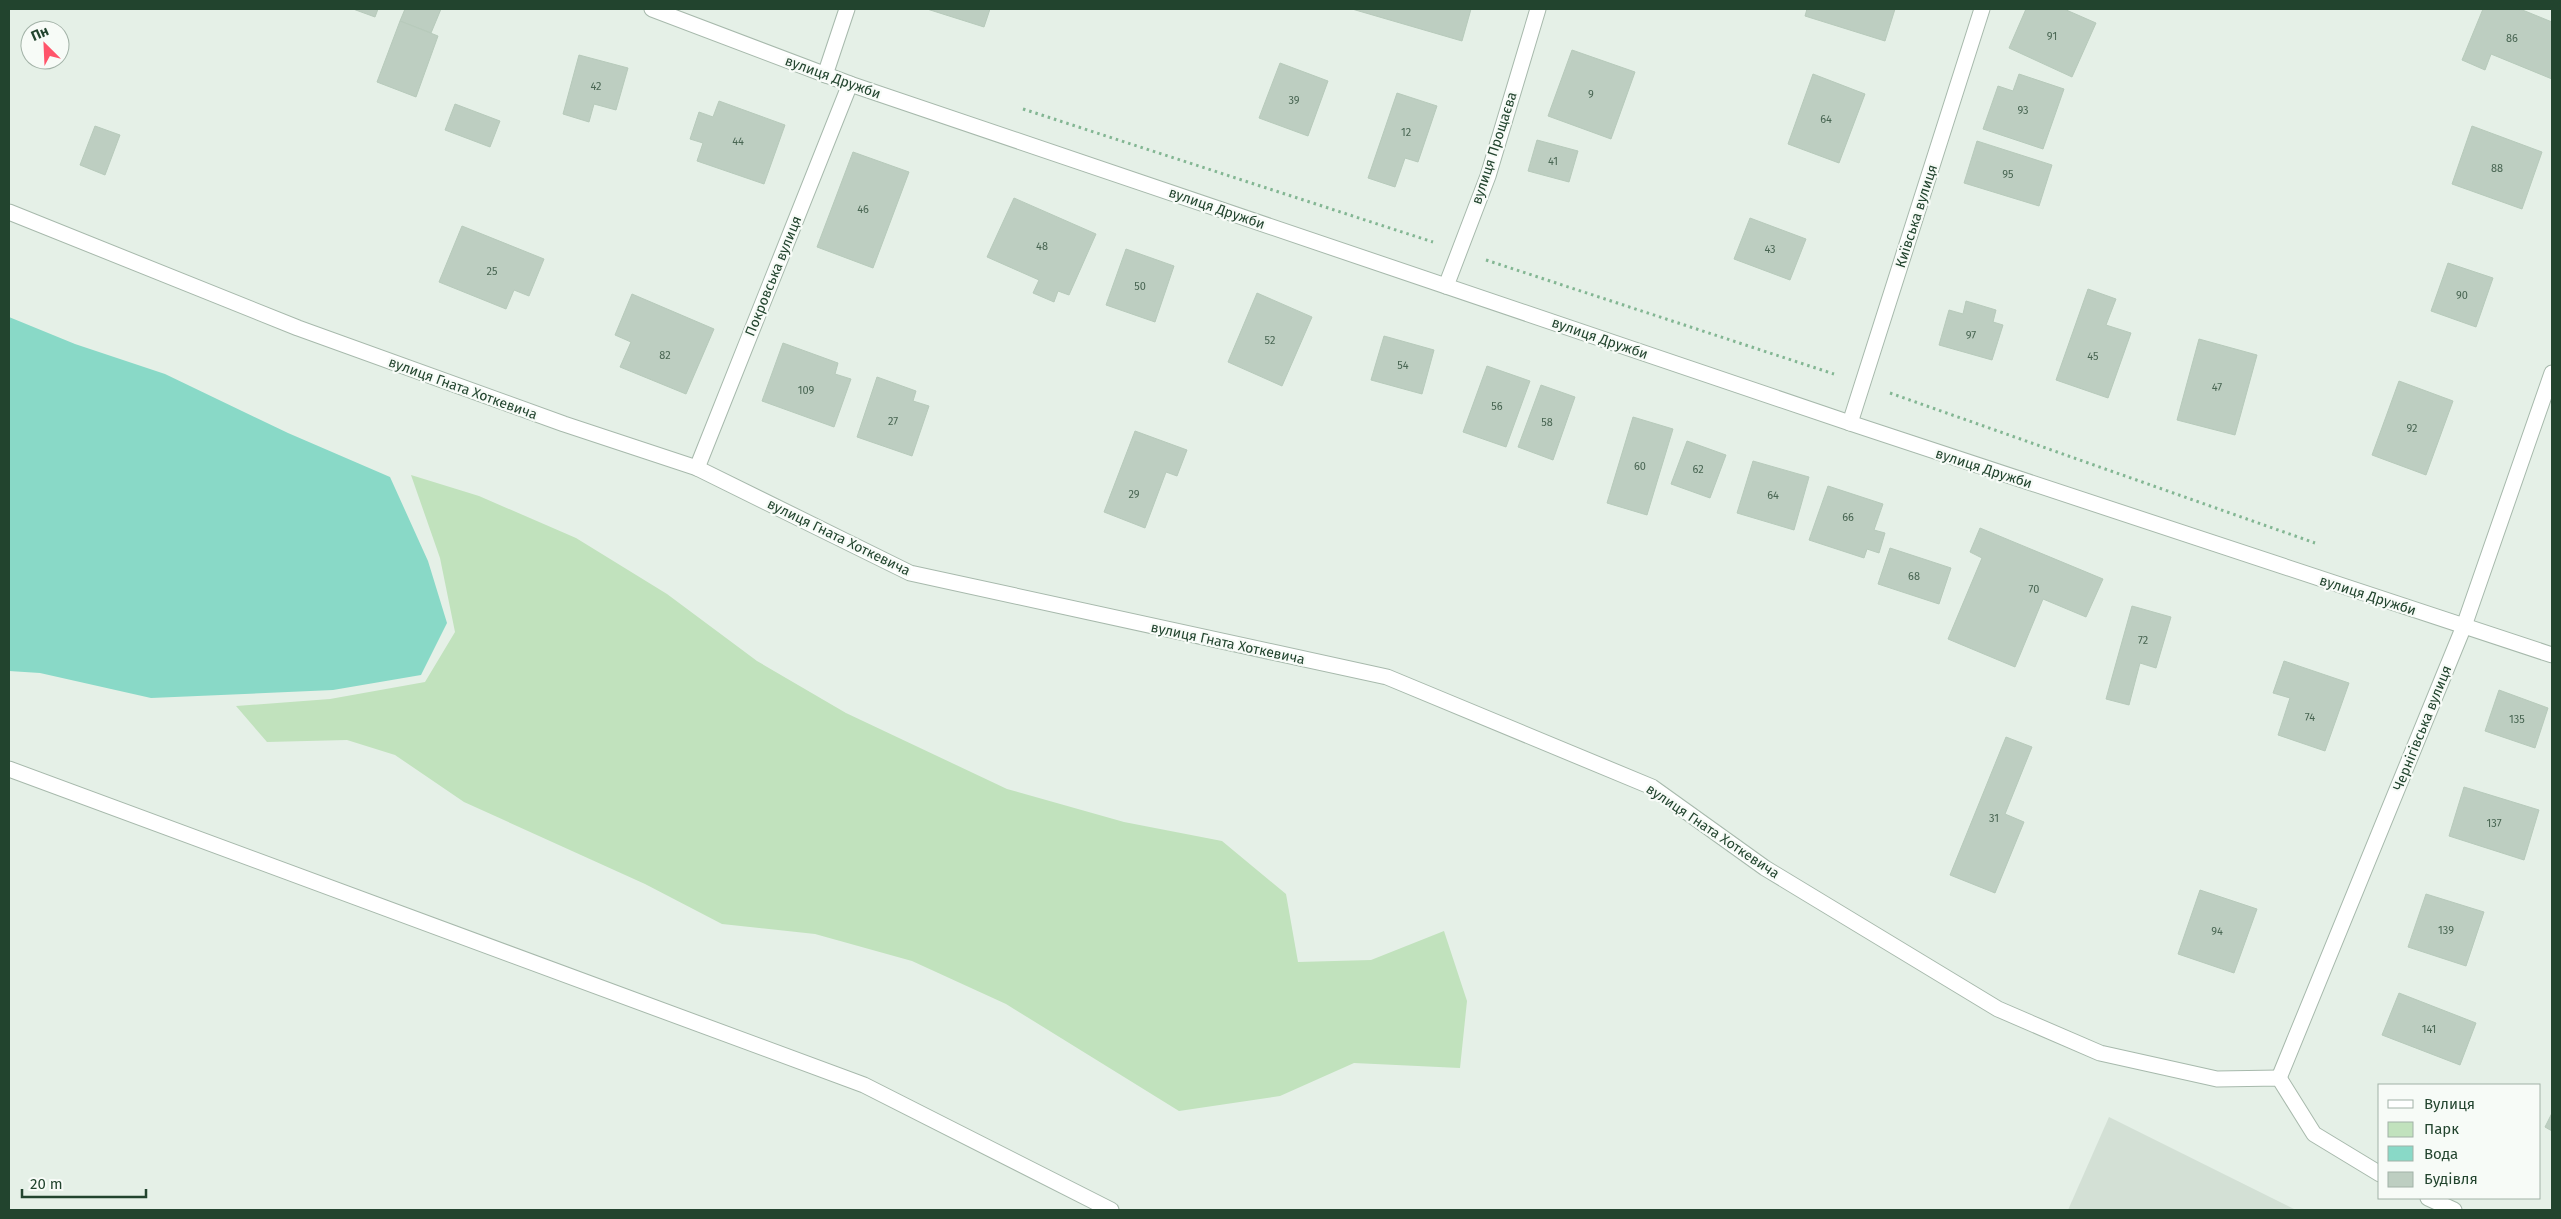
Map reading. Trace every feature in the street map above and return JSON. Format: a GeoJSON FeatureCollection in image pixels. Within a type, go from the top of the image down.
{"type":"FeatureCollection","features":[{"type":"Feature","properties":{"kind":"street","name":"вулиця Дружби"},"geometry":{"type":"LineString","coordinates":[[652,9],[850,84],[1850,423],[2552,655]]}},
{"type":"Feature","properties":{"kind":"street"},"geometry":{"type":"LineString","coordinates":[[825,74],[847,9]]}},
{"type":"Feature","properties":{"kind":"street","name":"вулиця Прощаєва"},"geometry":{"type":"LineString","coordinates":[[1446,286],[1488,176],[1538,9]]}},
{"type":"Feature","properties":{"kind":"street","name":"Київська вулиця"},"geometry":{"type":"LineString","coordinates":[[1850,423],[1982,9]]}},
{"type":"Feature","properties":{"kind":"street","name":"Покровська вулиця"},"geometry":{"type":"LineString","coordinates":[[696,468],[850,84]]}},
{"type":"Feature","properties":{"kind":"street","name":"вулиця Гната Хоткевича"},"geometry":{"type":"LineString","coordinates":[[9,212],[298,328],[564,424],[696,468],[910,573],[1387,678],[1652,787],[1766,868],[1998,1009],[2100,1053],[2217,1079],[2279,1078]]}},
{"type":"Feature","properties":{"kind":"street","name":"Чернігівська вулиця"},"geometry":{"type":"LineString","coordinates":[[2279,1078],[2464,626],[2552,373]]}},
{"type":"Feature","properties":{"kind":"street"},"geometry":{"type":"LineString","coordinates":[[9,769],[864,1085],[1111,1210]]}},
{"type":"Feature","properties":{"kind":"street"},"geometry":{"type":"LineString","coordinates":[[2279,1078],[2314,1134],[2378,1173]]}},
{"type":"Feature","properties":{"kind":"street"},"geometry":{"type":"LineString","coordinates":[[2430,1199],[2454,1210]]}},
{"type":"Feature","properties":{"kind":"path"},"geometry":{"type":"LineString","coordinates":[[1014,106],[1862,383],[2323,546]]}},
{"type":"Feature","properties":{"kind":"shaded area"},"geometry":{"type":"Polygon","coordinates":[[[2109,1117],[2296,1210],[2068,1210],[2109,1117]]]}},
{"type":"Feature","properties":{"kind":"green space"},"geometry":{"type":"Polygon","coordinates":[[[411,475],[479,496],[576,538],[667,594],[757,661],[846,713],[1007,789],[1124,822],[1222,841],[1286,894],[1298,962],[1371,960],[1444,931],[1467,1001],[1460,1068],[1354,1063],[1280,1096],[1179,1111],[1006,1004],[912,961],[815,934],[722,924],[645,884],[464,802],[395,755],[347,740],[267,742],[236,706],[330,699],[425,682],[455,632],[440,558],[411,475]]]}},
{"type":"Feature","properties":{"kind":"water"},"geometry":{"type":"Polygon","coordinates":[[[9,317],[75,344],[165,374],[288,433],[390,477],[428,561],[447,623],[421,675],[333,690],[151,698],[40,673],[9,671],[9,317]]]}},
{"type":"Feature","properties":{"kind":"building"},"geometry":{"type":"Polygon","coordinates":[[[353,9],[378,9],[375,17],[353,9]]]}},
{"type":"Feature","properties":{"kind":"building"},"geometry":{"type":"Polygon","coordinates":[[[405,9],[441,9],[431,33],[400,21],[405,9]]]}},
{"type":"Feature","properties":{"kind":"building"},"geometry":{"type":"Polygon","coordinates":[[[927,9],[990,9],[984,27],[927,9]]]}},
{"type":"Feature","properties":{"kind":"building"},"geometry":{"type":"Polygon","coordinates":[[[1352,9],[1471,9],[1462,41],[1352,9]]]}},
{"type":"Feature","properties":{"kind":"building"},"geometry":{"type":"Polygon","coordinates":[[[1807,9],[1895,9],[1885,41],[1805,16],[1807,9]]]}},
{"type":"Feature","properties":{"kind":"building"},"geometry":{"type":"Polygon","coordinates":[[[2026,9],[2064,9],[2096,23],[2072,77],[2009,48],[2026,9]]]}},
{"type":"Feature","properties":{"kind":"building"},"geometry":{"type":"Polygon","coordinates":[[[2483,9],[2520,9],[2552,22],[2552,79],[2491,54],[2485,70],[2462,60],[2483,9]]]}},
{"type":"Feature","properties":{"kind":"building"},"geometry":{"type":"Polygon","coordinates":[[[400,21],[438,36],[416,97],[377,82],[400,21]]]}},
{"type":"Feature","properties":{"kind":"building"},"geometry":{"type":"Polygon","coordinates":[[[1572,50],[1635,72],[1611,139],[1548,116],[1572,50]]]}},
{"type":"Feature","properties":{"kind":"building"},"geometry":{"type":"Polygon","coordinates":[[[579,55],[628,68],[616,110],[594,104],[589,122],[563,114],[579,55]]]}},
{"type":"Feature","properties":{"kind":"building"},"geometry":{"type":"Polygon","coordinates":[[[1280,63],[1328,81],[1308,136],[1259,118],[1280,63]]]}},
{"type":"Feature","properties":{"kind":"building"},"geometry":{"type":"Polygon","coordinates":[[[1813,74],[1865,94],[1839,163],[1788,144],[1813,74]]]}},
{"type":"Feature","properties":{"kind":"building"},"geometry":{"type":"Polygon","coordinates":[[[2019,74],[2064,89],[2043,149],[1983,129],[1998,86],[2013,91],[2019,74]]]}},
{"type":"Feature","properties":{"kind":"building"},"geometry":{"type":"Polygon","coordinates":[[[1397,93],[1437,106],[1418,162],[1405,158],[1395,187],[1368,178],[1397,93]]]}},
{"type":"Feature","properties":{"kind":"building"},"geometry":{"type":"Polygon","coordinates":[[[719,101],[785,125],[764,184],[697,161],[703,143],[690,139],[699,112],[713,117],[719,101]]]}},
{"type":"Feature","properties":{"kind":"building"},"geometry":{"type":"Polygon","coordinates":[[[455,104],[500,121],[490,147],[445,130],[455,104]]]}},
{"type":"Feature","properties":{"kind":"building"},"geometry":{"type":"Polygon","coordinates":[[[95,126],[120,135],[105,175],[80,165],[95,126]]]}},
{"type":"Feature","properties":{"kind":"building"},"geometry":{"type":"Polygon","coordinates":[[[2472,126],[2542,152],[2522,209],[2452,184],[2472,126]]]}},
{"type":"Feature","properties":{"kind":"building"},"geometry":{"type":"Polygon","coordinates":[[[1537,140],[1578,151],[1569,182],[1528,171],[1537,140]]]}},
{"type":"Feature","properties":{"kind":"building"},"geometry":{"type":"Polygon","coordinates":[[[1977,141],[2052,165],[2039,206],[1964,183],[1977,141]]]}},
{"type":"Feature","properties":{"kind":"building"},"geometry":{"type":"Polygon","coordinates":[[[853,152],[909,172],[873,268],[817,247],[853,152]]]}},
{"type":"Feature","properties":{"kind":"building"},"geometry":{"type":"Polygon","coordinates":[[[1014,198],[1096,234],[1069,295],[1058,291],[1054,302],[1033,293],[1039,280],[987,257],[1014,198]]]}},
{"type":"Feature","properties":{"kind":"building"},"geometry":{"type":"Polygon","coordinates":[[[1750,218],[1806,239],[1790,280],[1734,259],[1750,218]]]}},
{"type":"Feature","properties":{"kind":"building"},"geometry":{"type":"Polygon","coordinates":[[[462,226],[544,259],[529,296],[514,290],[506,309],[439,282],[462,226]]]}},
{"type":"Feature","properties":{"kind":"building"},"geometry":{"type":"Polygon","coordinates":[[[1126,249],[1174,266],[1155,322],[1106,305],[1126,249]]]}},
{"type":"Feature","properties":{"kind":"building"},"geometry":{"type":"Polygon","coordinates":[[[2448,263],[2493,278],[2476,327],[2431,311],[2448,263]]]}},
{"type":"Feature","properties":{"kind":"building"},"geometry":{"type":"Polygon","coordinates":[[[2088,289],[2116,299],[2106,325],[2131,333],[2108,398],[2056,380],[2088,289]]]}},
{"type":"Feature","properties":{"kind":"building"},"geometry":{"type":"Polygon","coordinates":[[[1257,293],[1312,317],[1282,386],[1228,362],[1257,293]]]}},
{"type":"Feature","properties":{"kind":"building"},"geometry":{"type":"Polygon","coordinates":[[[632,294],[714,329],[686,394],[620,367],[631,342],[615,335],[632,294]]]}},
{"type":"Feature","properties":{"kind":"building"},"geometry":{"type":"Polygon","coordinates":[[[1966,301],[1996,310],[1993,322],[2003,325],[1992,360],[1939,345],[1949,310],[1963,314],[1966,301]]]}},
{"type":"Feature","properties":{"kind":"building"},"geometry":{"type":"Polygon","coordinates":[[[1384,336],[1434,350],[1422,394],[1371,380],[1384,336]]]}},
{"type":"Feature","properties":{"kind":"building"},"geometry":{"type":"Polygon","coordinates":[[[2199,339],[2257,355],[2235,435],[2177,420],[2199,339]]]}},
{"type":"Feature","properties":{"kind":"building"},"geometry":{"type":"Polygon","coordinates":[[[783,343],[838,363],[835,374],[851,379],[834,427],[762,401],[783,343]]]}},
{"type":"Feature","properties":{"kind":"building"},"geometry":{"type":"Polygon","coordinates":[[[1487,366],[1530,381],[1506,447],[1463,432],[1487,366]]]}},
{"type":"Feature","properties":{"kind":"building"},"geometry":{"type":"Polygon","coordinates":[[[877,377],[916,391],[913,401],[929,406],[912,456],[857,437],[877,377]]]}},
{"type":"Feature","properties":{"kind":"building"},"geometry":{"type":"Polygon","coordinates":[[[2399,381],[2453,401],[2426,475],[2372,455],[2399,381]]]}},
{"type":"Feature","properties":{"kind":"building"},"geometry":{"type":"Polygon","coordinates":[[[1541,385],[1575,397],[1553,460],[1518,447],[1541,385]]]}},
{"type":"Feature","properties":{"kind":"building"},"geometry":{"type":"Polygon","coordinates":[[[1633,417],[1673,429],[1647,515],[1607,503],[1633,417]]]}},
{"type":"Feature","properties":{"kind":"building"},"geometry":{"type":"Polygon","coordinates":[[[1135,431],[1187,450],[1177,476],[1166,472],[1145,528],[1104,512],[1135,431]]]}},
{"type":"Feature","properties":{"kind":"building"},"geometry":{"type":"Polygon","coordinates":[[[1687,441],[1726,455],[1710,498],[1671,484],[1687,441]]]}},
{"type":"Feature","properties":{"kind":"building"},"geometry":{"type":"Polygon","coordinates":[[[1753,461],[1809,477],[1794,530],[1737,513],[1753,461]]]}},
{"type":"Feature","properties":{"kind":"building"},"geometry":{"type":"Polygon","coordinates":[[[1828,486],[1883,504],[1874,530],[1885,533],[1879,553],[1867,549],[1864,558],[1809,540],[1828,486]]]}},
{"type":"Feature","properties":{"kind":"building"},"geometry":{"type":"Polygon","coordinates":[[[1980,528],[2103,579],[2086,617],[2043,599],[2015,667],[1948,639],[1982,558],[1970,552],[1980,528]]]}},
{"type":"Feature","properties":{"kind":"building"},"geometry":{"type":"Polygon","coordinates":[[[1890,548],[1951,568],[1939,604],[1878,584],[1890,548]]]}},
{"type":"Feature","properties":{"kind":"building"},"geometry":{"type":"Polygon","coordinates":[[[2132,606],[2171,617],[2156,668],[2140,663],[2129,705],[2106,699],[2132,606]]]}},
{"type":"Feature","properties":{"kind":"building"},"geometry":{"type":"Polygon","coordinates":[[[2284,661],[2349,683],[2325,751],[2278,735],[2290,698],[2273,693],[2284,661]]]}},
{"type":"Feature","properties":{"kind":"building"},"geometry":{"type":"Polygon","coordinates":[[[2499,690],[2548,708],[2535,748],[2485,731],[2499,690]]]}},
{"type":"Feature","properties":{"kind":"building"},"geometry":{"type":"Polygon","coordinates":[[[2006,737],[2032,747],[2005,814],[2024,822],[1995,893],[1950,875],[2006,737]]]}},
{"type":"Feature","properties":{"kind":"building"},"geometry":{"type":"Polygon","coordinates":[[[2464,787],[2539,810],[2524,860],[2449,836],[2464,787]]]}},
{"type":"Feature","properties":{"kind":"building"},"geometry":{"type":"Polygon","coordinates":[[[2200,890],[2257,909],[2234,973],[2178,954],[2200,890]]]}},
{"type":"Feature","properties":{"kind":"building"},"geometry":{"type":"Polygon","coordinates":[[[2426,894],[2484,912],[2466,966],[2408,947],[2426,894]]]}},
{"type":"Feature","properties":{"kind":"building"},"geometry":{"type":"Polygon","coordinates":[[[2399,993],[2476,1023],[2460,1065],[2382,1035],[2399,993]]]}},
{"type":"Feature","properties":{"kind":"building"},"geometry":{"type":"Polygon","coordinates":[[[2552,1113],[2552,1131],[2545,1127],[2552,1113]]]}}]}
